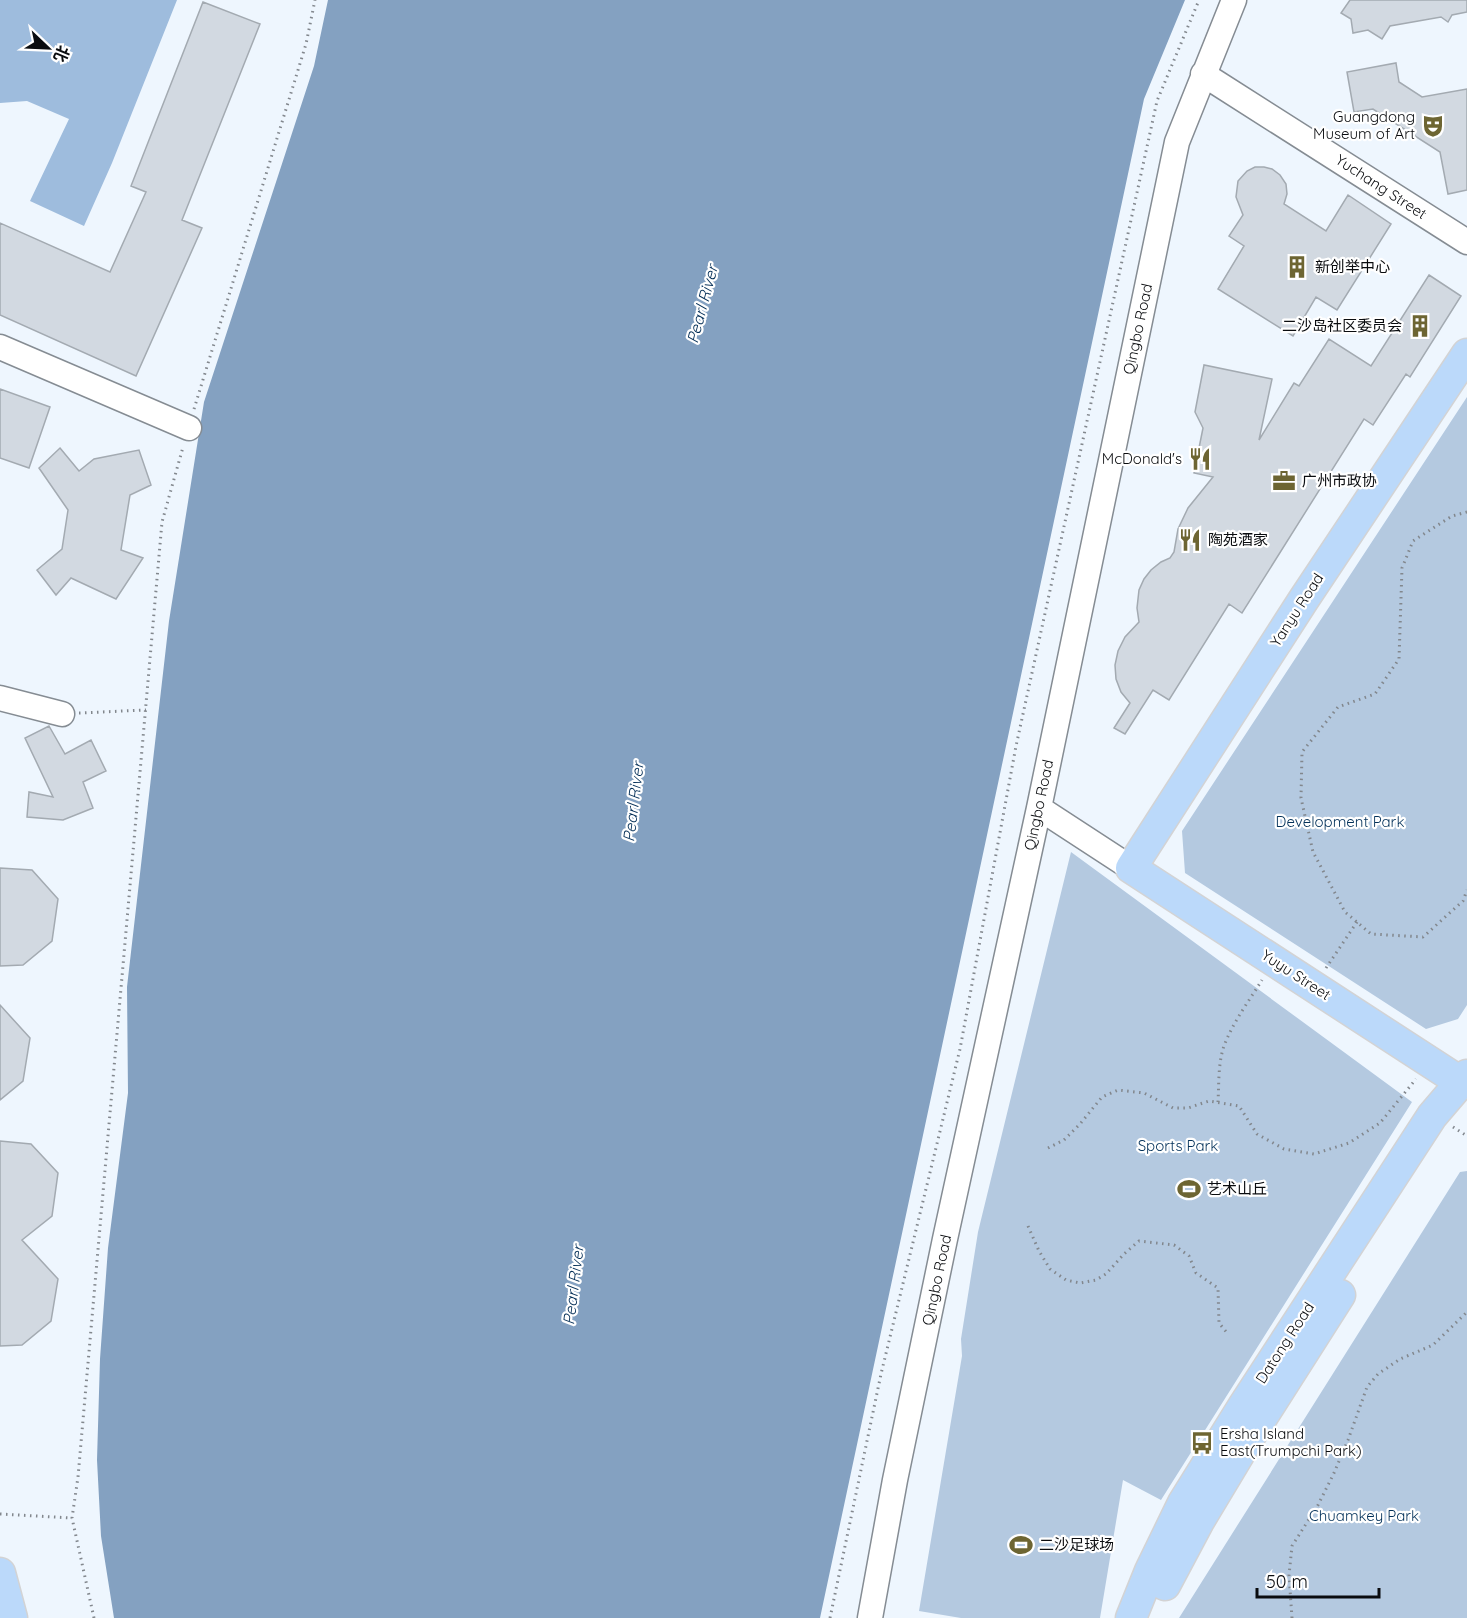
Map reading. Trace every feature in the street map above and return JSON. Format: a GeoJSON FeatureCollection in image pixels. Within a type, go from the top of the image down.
{"type":"FeatureCollection","features":[{"type":"Feature","properties":{"kind":"main road","name":"Yanyu Road"},"geometry":{"type":"LineString","coordinates":[[1131,868],[1297,609],[1467,354]]}},
{"type":"Feature","properties":{"kind":"main road","name":"Yuyu Street"},"geometry":{"type":"LineString","coordinates":[[1131,868],[1430,1062],[1465,1081]]}},
{"type":"Feature","properties":{"kind":"main road","name":"Datong Road"},"geometry":{"type":"LineString","coordinates":[[1150,1618],[1164,1586],[1199,1521],[1247,1441],[1304,1353],[1457,1130],[1465,1081]]}},
{"type":"Feature","properties":{"kind":"main road","name":"Datong Road"},"geometry":{"type":"LineString","coordinates":[[1131,1618],[1150,1571],[1183,1503],[1427,1124],[1465,1081]]}},
{"type":"Feature","properties":{"kind":"main road"},"geometry":{"type":"LineString","coordinates":[[0,1573],[12,1618]]}},
{"type":"Feature","properties":{"kind":"street","name":"Qingbo Road"},"geometry":{"type":"LineString","coordinates":[[870,1618],[932,1304],[1039,808],[1177,142],[1234,0]]}},
{"type":"Feature","properties":{"kind":"street","name":"Yuchang Street"},"geometry":{"type":"LineString","coordinates":[[1203,74],[1467,242]]}},
{"type":"Feature","properties":{"kind":"street"},"geometry":{"type":"LineString","coordinates":[[0,347],[189,428]]}},
{"type":"Feature","properties":{"kind":"street"},"geometry":{"type":"LineString","coordinates":[[0,698],[62,714]]}},
{"type":"Feature","properties":{"kind":"street"},"geometry":{"type":"LineString","coordinates":[[1039,808],[1131,868]]}},
{"type":"Feature","properties":{"kind":"path"},"geometry":{"type":"LineString","coordinates":[[94,1618],[72,1518],[78,1477],[162,522],[306,45],[315,0]]}},
{"type":"Feature","properties":{"kind":"path"},"geometry":{"type":"LineString","coordinates":[[830,1618],[881,1374],[960,1049],[1016,747],[1157,101],[1198,0]]}},
{"type":"Feature","properties":{"kind":"path"},"geometry":{"type":"LineString","coordinates":[[1467,512],[1452,516],[1413,542],[1402,568],[1399,660],[1375,694],[1338,707],[1302,752],[1301,798],[1313,852],[1345,912],[1371,934],[1423,937],[1463,901],[1467,890]]}},
{"type":"Feature","properties":{"kind":"path"},"geometry":{"type":"LineString","coordinates":[[62,714],[146,710]]}},
{"type":"Feature","properties":{"kind":"path"},"geometry":{"type":"LineString","coordinates":[[1314,986],[1357,922]]}},
{"type":"Feature","properties":{"kind":"path"},"geometry":{"type":"LineString","coordinates":[[1218,1102],[1224,1047],[1238,1018],[1264,976]]}},
{"type":"Feature","properties":{"kind":"path"},"geometry":{"type":"LineString","coordinates":[[1048,1148],[1064,1140],[1102,1097],[1118,1090],[1144,1093],[1173,1108],[1188,1108],[1209,1101],[1239,1106],[1257,1134],[1284,1149],[1314,1154],[1349,1143],[1380,1124],[1430,1062]]}},
{"type":"Feature","properties":{"kind":"path"},"geometry":{"type":"LineString","coordinates":[[1028,1226],[1050,1269],[1066,1280],[1080,1283],[1096,1280],[1106,1274],[1139,1241],[1174,1245],[1190,1256],[1196,1273],[1218,1288],[1219,1323],[1228,1334]]}},
{"type":"Feature","properties":{"kind":"path"},"geometry":{"type":"LineString","coordinates":[[1292,1618],[1289,1575],[1292,1546],[1318,1505],[1334,1473],[1367,1388],[1378,1374],[1400,1359],[1433,1345],[1467,1312]]}},
{"type":"Feature","properties":{"kind":"path"},"geometry":{"type":"LineString","coordinates":[[0,1514],[72,1518]]}},
{"type":"Feature","properties":{"kind":"green space","name":"Development Park"},"geometry":{"type":"Polygon","coordinates":[[[1467,397],[1467,1005],[1458,1019],[1426,1029],[1185,873],[1182,831],[1467,397]]]}},
{"type":"Feature","properties":{"kind":"green space","name":"Sports Park"},"geometry":{"type":"Polygon","coordinates":[[[1071,852],[1412,1102],[1161,1500],[1123,1480],[1100,1618],[961,1618],[919,1611],[962,1356],[961,1339],[978,1232],[1071,852]]]}},
{"type":"Feature","properties":{"kind":"green space","name":"Chuamkey Park"},"geometry":{"type":"Polygon","coordinates":[[[1467,1171],[1467,1618],[1179,1618],[1460,1172],[1467,1171]]]}},
{"type":"Feature","properties":{"kind":"shaded area"},"geometry":{"type":"Polygon","coordinates":[[[0,0],[177,0],[112,163],[84,226],[30,201],[69,119],[27,101],[0,103],[0,0]]]}},
{"type":"Feature","properties":{"kind":"water","name":"Pearl River"},"geometry":{"type":"Polygon","coordinates":[[[328,0],[1185,0],[1144,99],[820,1618],[114,1618],[101,1536],[97,1460],[100,1359],[108,1248],[128,1093],[127,987],[169,621],[204,402],[314,66],[328,0]]]}},
{"type":"Feature","properties":{"kind":"building"},"geometry":{"type":"Polygon","coordinates":[[[1350,0],[1467,0],[1467,12],[1452,15],[1448,22],[1441,17],[1390,26],[1382,39],[1368,30],[1353,33],[1351,19],[1341,13],[1350,0]]]}},
{"type":"Feature","properties":{"kind":"building"},"geometry":{"type":"Polygon","coordinates":[[[203,2],[260,24],[182,220],[202,228],[136,376],[0,315],[0,223],[110,272],[146,192],[131,186],[203,2]]]}},
{"type":"Feature","properties":{"kind":"building","name":"Guangdong Museum of Art"},"geometry":{"type":"Polygon","coordinates":[[[1396,63],[1399,82],[1422,97],[1467,89],[1467,190],[1448,194],[1440,152],[1373,109],[1354,112],[1347,72],[1396,63]]]}},
{"type":"Feature","properties":{"kind":"building","name":"新创举中心"},"geometry":{"type":"Polygon","coordinates":[[[1255,167],[1272,169],[1280,175],[1286,184],[1287,194],[1284,204],[1326,231],[1348,195],[1391,224],[1337,310],[1316,297],[1293,336],[1218,289],[1244,246],[1229,236],[1243,215],[1236,197],[1238,181],[1247,171],[1255,167]]]}},
{"type":"Feature","properties":{"kind":"building"},"geometry":{"type":"Polygon","coordinates":[[[1429,275],[1461,296],[1410,377],[1406,374],[1373,425],[1364,419],[1242,613],[1229,604],[1169,700],[1153,690],[1125,734],[1114,728],[1130,703],[1121,692],[1116,679],[1115,665],[1118,651],[1125,637],[1139,622],[1137,608],[1139,590],[1151,570],[1170,558],[1174,552],[1178,529],[1188,508],[1213,477],[1194,473],[1203,428],[1195,412],[1204,365],[1272,379],[1259,440],[1294,383],[1299,386],[1329,339],[1371,366],[1429,275]]]}},
{"type":"Feature","properties":{"kind":"building"},"geometry":{"type":"Polygon","coordinates":[[[0,389],[50,407],[29,468],[0,458],[0,389]]]}},
{"type":"Feature","properties":{"kind":"building"},"geometry":{"type":"Polygon","coordinates":[[[60,448],[79,471],[94,459],[139,450],[151,485],[130,495],[121,550],[143,558],[116,599],[71,578],[56,595],[37,570],[62,549],[68,510],[39,468],[60,448]]]}},
{"type":"Feature","properties":{"kind":"building"},"geometry":{"type":"Polygon","coordinates":[[[49,726],[65,754],[91,740],[106,771],[83,782],[93,808],[63,820],[27,817],[29,792],[53,797],[25,738],[49,726]]]}},
{"type":"Feature","properties":{"kind":"building"},"geometry":{"type":"Polygon","coordinates":[[[0,868],[32,870],[58,899],[52,941],[23,965],[0,966],[0,868]]]}},
{"type":"Feature","properties":{"kind":"building"},"geometry":{"type":"Polygon","coordinates":[[[0,1005],[30,1038],[23,1081],[0,1100],[0,1005]]]}},
{"type":"Feature","properties":{"kind":"building"},"geometry":{"type":"Polygon","coordinates":[[[0,1141],[31,1144],[58,1173],[52,1216],[22,1240],[58,1279],[51,1321],[22,1345],[0,1346],[0,1141]]]}},
{"type":"Feature","properties":{"kind":"place","name":"Guangdong Museum of Art"},"geometry":{"type":"Point","coordinates":[1433,126]}},
{"type":"Feature","properties":{"kind":"place","name":"新创举中心"},"geometry":{"type":"Point","coordinates":[1297,267]}},
{"type":"Feature","properties":{"kind":"place","name":"二沙岛社区委员会"},"geometry":{"type":"Point","coordinates":[1420,326]}},
{"type":"Feature","properties":{"kind":"place","name":"McDonald's"},"geometry":{"type":"Point","coordinates":[1200,459]}},
{"type":"Feature","properties":{"kind":"place","name":"广州市政协"},"geometry":{"type":"Point","coordinates":[1284,481]}},
{"type":"Feature","properties":{"kind":"place","name":"陶苑酒家"},"geometry":{"type":"Point","coordinates":[1190,540]}},
{"type":"Feature","properties":{"kind":"place","name":"艺术山丘"},"geometry":{"type":"Point","coordinates":[1189,1189]}},
{"type":"Feature","properties":{"kind":"place","name":"Ersha Island East(Trumpchi Park)"},"geometry":{"type":"Point","coordinates":[1202,1443]}},
{"type":"Feature","properties":{"kind":"place","name":"二沙足球场"},"geometry":{"type":"Point","coordinates":[1021,1545]}}]}
